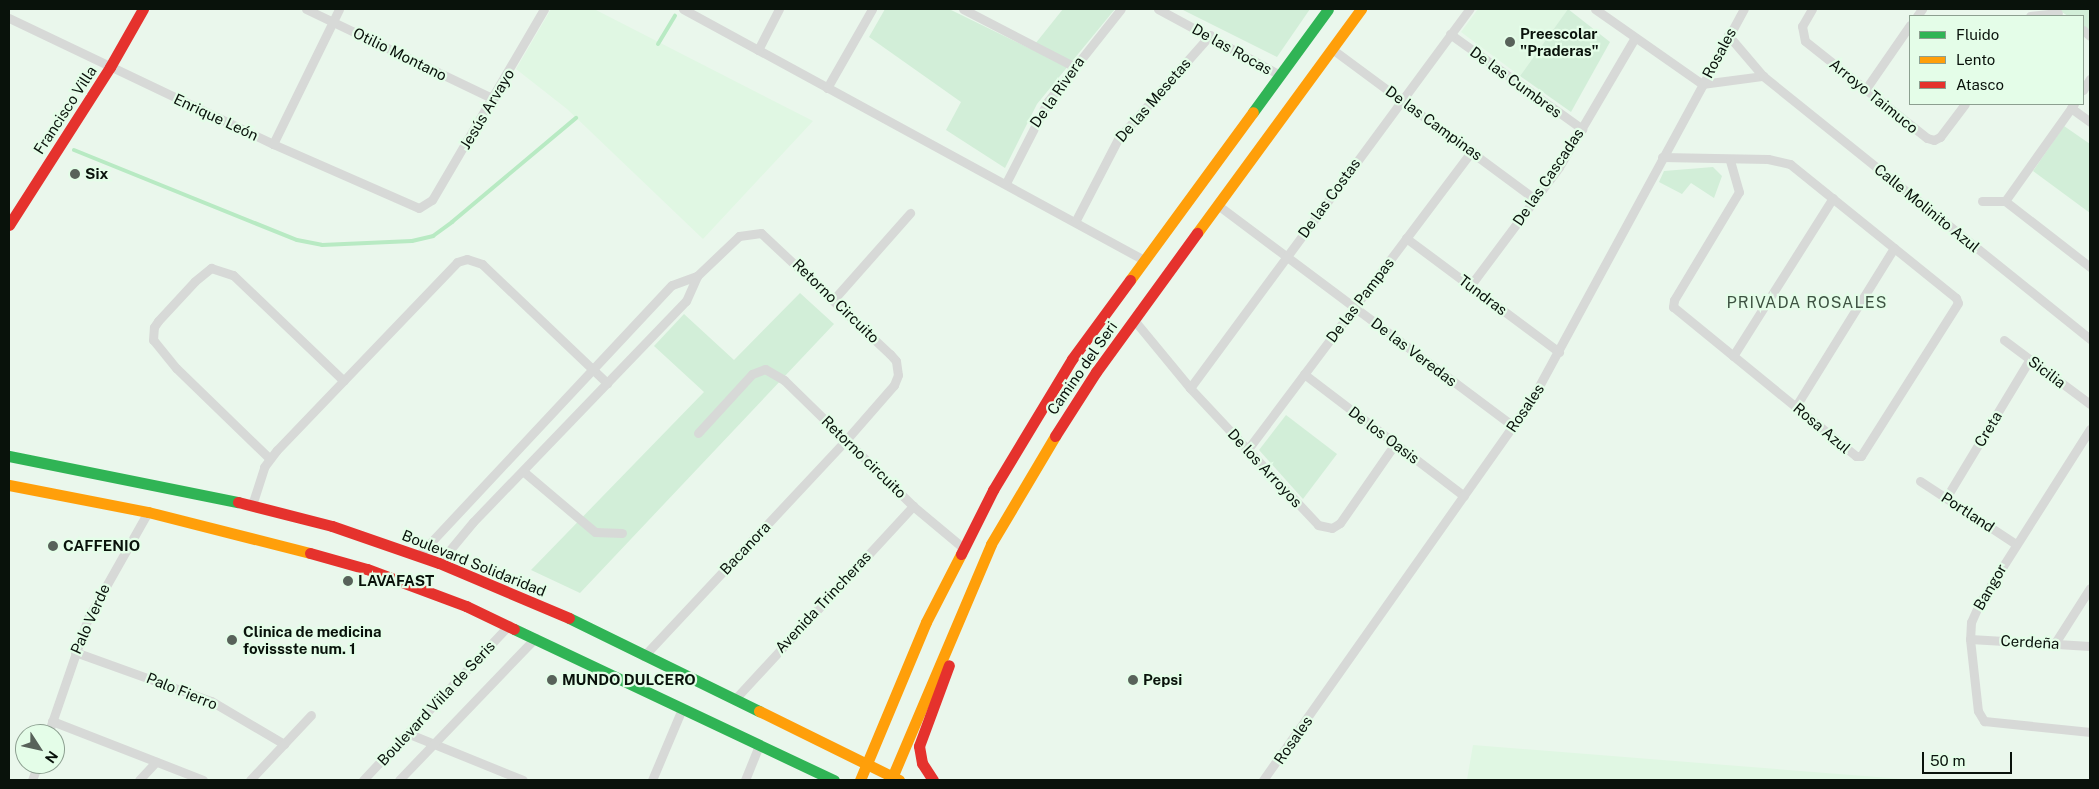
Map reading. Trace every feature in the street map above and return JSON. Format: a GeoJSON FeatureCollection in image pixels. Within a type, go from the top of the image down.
{"type":"FeatureCollection","features":[{"type":"Feature","properties":{"kind":"main road","name":"Francisco Villa"},"geometry":{"type":"LineString","coordinates":[[9,225],[110,67],[143,9]]}},
{"type":"Feature","properties":{"kind":"main road","name":"Camino del Seri"},"geometry":{"type":"LineString","coordinates":[[860,780],[901,678],[962,547],[993,490],[1072,360],[1328,9]]}},
{"type":"Feature","properties":{"kind":"main road","name":"Camino del Seri"},"geometry":{"type":"LineString","coordinates":[[894,779],[960,613],[991,544],[1029,475],[1075,403],[1134,320],[1361,9]]}},
{"type":"Feature","properties":{"kind":"main road","name":"Boulevard Solidaridad"},"geometry":{"type":"LineString","coordinates":[[9,456],[252,505],[332,526],[439,563],[538,604],[735,699],[894,779]]}},
{"type":"Feature","properties":{"kind":"main road"},"geometry":{"type":"LineString","coordinates":[[9,485],[148,512],[278,544],[367,569],[466,606],[834,780]]}},
{"type":"Feature","properties":{"kind":"main road"},"geometry":{"type":"LineString","coordinates":[[933,780],[922,763],[921,737],[952,659],[960,613]]}},
{"type":"Feature","properties":{"kind":"street","name":"Otilio Montano"},"geometry":{"type":"LineString","coordinates":[[306,9],[494,99]]}},
{"type":"Feature","properties":{"kind":"street"},"geometry":{"type":"LineString","coordinates":[[272,144],[340,9]]}},
{"type":"Feature","properties":{"kind":"street","name":"Jesús Arvayo"},"geometry":{"type":"LineString","coordinates":[[426,206],[494,99],[544,9]]}},
{"type":"Feature","properties":{"kind":"street"},"geometry":{"type":"LineString","coordinates":[[686,9],[1144,260]]}},
{"type":"Feature","properties":{"kind":"street"},"geometry":{"type":"LineString","coordinates":[[758,50],[779,9]]}},
{"type":"Feature","properties":{"kind":"street"},"geometry":{"type":"LineString","coordinates":[[828,88],[872,9]]}},
{"type":"Feature","properties":{"kind":"street"},"geometry":{"type":"LineString","coordinates":[[963,9],[1073,66]]}},
{"type":"Feature","properties":{"kind":"street","name":"De la Rivera"},"geometry":{"type":"LineString","coordinates":[[1006,183],[1033,126],[1073,66],[1121,9]]}},
{"type":"Feature","properties":{"kind":"street","name":"De las Rocas"},"geometry":{"type":"LineString","coordinates":[[1158,9],[1210,35],[1280,75]]}},
{"type":"Feature","properties":{"kind":"street","name":"De las Costas"},"geometry":{"type":"LineString","coordinates":[[1190,388],[1469,9]]}},
{"type":"Feature","properties":{"kind":"street"},"geometry":{"type":"LineString","coordinates":[[1595,9],[1634,39],[1702,84],[1763,76]]}},
{"type":"Feature","properties":{"kind":"street","name":"Rosales"},"geometry":{"type":"LineString","coordinates":[[1264,780],[1513,426],[1559,352],[1662,157],[1744,9]]}},
{"type":"Feature","properties":{"kind":"street","name":"Arroyo Taimuco"},"geometry":{"type":"LineString","coordinates":[[1812,9],[1802,26],[1805,41],[1931,140],[1940,137],[1964,105]]}},
{"type":"Feature","properties":{"kind":"street"},"geometry":{"type":"LineString","coordinates":[[2040,15],[2059,13]]}},
{"type":"Feature","properties":{"kind":"street","name":"Enrique León"},"geometry":{"type":"LineString","coordinates":[[9,18],[272,144],[419,208],[426,206]]}},
{"type":"Feature","properties":{"kind":"street"},"geometry":{"type":"LineString","coordinates":[[1865,90],[1909,26]]}},
{"type":"Feature","properties":{"kind":"street","name":"De las Cumbres"},"geometry":{"type":"LineString","coordinates":[[1450,34],[1582,129]]}},
{"type":"Feature","properties":{"kind":"street","name":"De las Mesetas"},"geometry":{"type":"LineString","coordinates":[[1075,222],[1118,139],[1210,35]]}},
{"type":"Feature","properties":{"kind":"street","name":"Calle Molinito Azul"},"geometry":{"type":"LineString","coordinates":[[1728,35],[1763,76],[2090,339]]}},
{"type":"Feature","properties":{"kind":"street","name":"De las Cascadas"},"geometry":{"type":"LineString","coordinates":[[1470,286],[1535,199],[1582,129],[1634,39]]}},
{"type":"Feature","properties":{"kind":"street","name":"De las Campinas"},"geometry":{"type":"LineString","coordinates":[[1332,48],[1535,199]]}},
{"type":"Feature","properties":{"kind":"street"},"geometry":{"type":"LineString","coordinates":[[2005,201],[2072,106],[2090,122]]}},
{"type":"Feature","properties":{"kind":"street","name":"De las Pampas"},"geometry":{"type":"LineString","coordinates":[[1248,449],[1472,151]]}},
{"type":"Feature","properties":{"kind":"street"},"geometry":{"type":"LineString","coordinates":[[1662,157],[1705,157],[1730,160],[1768,159],[1790,164],[1894,248],[1796,406]]}},
{"type":"Feature","properties":{"kind":"street","name":"Rosa Azul"},"geometry":{"type":"LineString","coordinates":[[1730,160],[1739,192],[1674,300],[1675,310],[1856,456],[1861,456],[1958,303],[1955,296],[1894,248]]}},
{"type":"Feature","properties":{"kind":"street"},"geometry":{"type":"LineString","coordinates":[[1733,356],[1832,198]]}},
{"type":"Feature","properties":{"kind":"street"},"geometry":{"type":"LineString","coordinates":[[1982,201],[2005,201],[2090,267]]}},
{"type":"Feature","properties":{"kind":"street","name":"De las Veredas"},"geometry":{"type":"LineString","coordinates":[[1219,206],[1513,426]]}},
{"type":"Feature","properties":{"kind":"street"},"geometry":{"type":"LineString","coordinates":[[834,299],[910,213]]}},
{"type":"Feature","properties":{"kind":"street","name":"Retorno Circuito"},"geometry":{"type":"LineString","coordinates":[[697,276],[739,236],[761,232],[890,354],[898,366],[894,385],[846,440]]}},
{"type":"Feature","properties":{"kind":"street","name":"Tundras"},"geometry":{"type":"LineString","coordinates":[[1406,238],[1559,352]]}},
{"type":"Feature","properties":{"kind":"street"},"geometry":{"type":"LineString","coordinates":[[252,505],[269,458],[344,381],[447,268],[467,259],[482,264],[501,280],[607,383]]}},
{"type":"Feature","properties":{"kind":"street"},"geometry":{"type":"LineString","coordinates":[[269,458],[176,368],[153,340],[154,327],[158,320],[195,281],[211,268],[226,270],[344,381]]}},
{"type":"Feature","properties":{"kind":"street"},"geometry":{"type":"LineString","coordinates":[[418,556],[459,510],[672,285],[697,276]]}},
{"type":"Feature","properties":{"kind":"street"},"geometry":{"type":"LineString","coordinates":[[439,563],[473,522],[524,472],[686,301],[697,276]]}},
{"type":"Feature","properties":{"kind":"street","name":"De los Arroyos"},"geometry":{"type":"LineString","coordinates":[[1134,320],[1190,388],[1318,525],[1325,528],[1340,523],[1395,444]]}},
{"type":"Feature","properties":{"kind":"street","name":"Sicilia"},"geometry":{"type":"LineString","coordinates":[[2004,340],[2090,404]]}},
{"type":"Feature","properties":{"kind":"street","name":"Creta"},"geometry":{"type":"LineString","coordinates":[[1946,498],[2030,359]]}},
{"type":"Feature","properties":{"kind":"street","name":"Retorno circuito"},"geometry":{"type":"LineString","coordinates":[[698,433],[752,374],[765,369],[784,380],[913,506],[962,547]]}},
{"type":"Feature","properties":{"kind":"street","name":"De los Oasis"},"geometry":{"type":"LineString","coordinates":[[1304,374],[1464,496]]}},
{"type":"Feature","properties":{"kind":"street","name":"Bangor"},"geometry":{"type":"LineString","coordinates":[[2090,429],[1974,612],[1970,639],[1978,712],[1984,721],[2090,732]]}},
{"type":"Feature","properties":{"kind":"street","name":"Bacanora"},"geometry":{"type":"LineString","coordinates":[[644,656],[846,440]]}},
{"type":"Feature","properties":{"kind":"street"},"geometry":{"type":"LineString","coordinates":[[524,472],[594,532],[622,533]]}},
{"type":"Feature","properties":{"kind":"street","name":"Portland"},"geometry":{"type":"LineString","coordinates":[[1920,481],[2016,544]]}},
{"type":"Feature","properties":{"kind":"street","name":"Avenida Trincheras"},"geometry":{"type":"LineString","coordinates":[[735,699],[913,506]]}},
{"type":"Feature","properties":{"kind":"street"},"geometry":{"type":"LineString","coordinates":[[459,510],[473,522]]}},
{"type":"Feature","properties":{"kind":"street","name":"Palo Verde"},"geometry":{"type":"LineString","coordinates":[[51,724],[75,652],[98,596],[148,512]]}},
{"type":"Feature","properties":{"kind":"street"},"geometry":{"type":"LineString","coordinates":[[2055,643],[2090,588]]}},
{"type":"Feature","properties":{"kind":"street","name":"Boulevard Viila de Seris"},"geometry":{"type":"LineString","coordinates":[[363,780],[509,626]]}},
{"type":"Feature","properties":{"kind":"street","name":"Boulevard Viila de Seris"},"geometry":{"type":"LineString","coordinates":[[399,780],[535,638]]}},
{"type":"Feature","properties":{"kind":"street","name":"Cerdeña"},"geometry":{"type":"LineString","coordinates":[[1970,639],[2090,646]]}},
{"type":"Feature","properties":{"kind":"street","name":"Palo Fierro"},"geometry":{"type":"LineString","coordinates":[[75,652],[211,700],[284,744]]}},
{"type":"Feature","properties":{"kind":"street"},"geometry":{"type":"LineString","coordinates":[[652,780],[682,709]]}},
{"type":"Feature","properties":{"kind":"street"},"geometry":{"type":"LineString","coordinates":[[250,780],[311,715]]}},
{"type":"Feature","properties":{"kind":"street"},"geometry":{"type":"LineString","coordinates":[[52,721],[203,780]]}},
{"type":"Feature","properties":{"kind":"street"},"geometry":{"type":"LineString","coordinates":[[407,733],[432,745],[523,780]]}},
{"type":"Feature","properties":{"kind":"street"},"geometry":{"type":"LineString","coordinates":[[745,780],[759,746]]}},
{"type":"Feature","properties":{"kind":"street"},"geometry":{"type":"LineString","coordinates":[[139,780],[156,762]]}},
{"type":"Feature","properties":{"kind":"shaded area"},"geometry":{"type":"Polygon","coordinates":[[[551,9],[594,9],[813,121],[703,239],[567,109],[516,69],[551,9]]]}},
{"type":"Feature","properties":{"kind":"shaded area"},"geometry":{"type":"Polygon","coordinates":[[[885,9],[949,9],[1031,49],[1063,9],[1115,9],[1037,104],[1005,168],[946,130],[961,102],[869,37],[885,9]]]}},
{"type":"Feature","properties":{"kind":"shaded area"},"geometry":{"type":"Polygon","coordinates":[[[1181,9],[1310,9],[1277,57],[1181,9]]]}},
{"type":"Feature","properties":{"kind":"shaded area","name":"Preescolar \"Praderas\""},"geometry":{"type":"Polygon","coordinates":[[[1478,9],[1568,9],[1520,76],[1461,32],[1478,9]]]}},
{"type":"Feature","properties":{"kind":"shaded area"},"geometry":{"type":"Polygon","coordinates":[[[1568,9],[1610,42],[1571,112],[1520,76],[1568,9]]]}},
{"type":"Feature","properties":{"kind":"shaded area"},"geometry":{"type":"Polygon","coordinates":[[[2057,9],[2090,9],[2090,31],[2084,27],[2084,15],[2066,15],[2057,9]]]}},
{"type":"Feature","properties":{"kind":"shaded area"},"geometry":{"type":"Polygon","coordinates":[[[2064,126],[2090,144],[2090,213],[2033,171],[2064,126]]]}},
{"type":"Feature","properties":{"kind":"shaded area"},"geometry":{"type":"Polygon","coordinates":[[[1713,167],[1722,176],[1714,198],[1691,183],[1682,194],[1659,182],[1664,171],[1713,167]]]}},
{"type":"Feature","properties":{"kind":"shaded area"},"geometry":{"type":"Polygon","coordinates":[[[800,293],[834,324],[580,593],[531,570],[704,392],[654,346],[684,314],[734,360],[800,293]]]}},
{"type":"Feature","properties":{"kind":"shaded area"},"geometry":{"type":"Polygon","coordinates":[[[1286,415],[1337,454],[1303,499],[1259,450],[1286,415]]]}},
{"type":"Feature","properties":{"kind":"shaded area"},"geometry":{"type":"Polygon","coordinates":[[[1473,745],[1915,780],[1467,780],[1473,745]]]}},
{"type":"Feature","properties":{"kind":"waterway"},"geometry":{"type":"LineString","coordinates":[[658,44],[675,16]]}},
{"type":"Feature","properties":{"kind":"waterway"},"geometry":{"type":"LineString","coordinates":[[74,150],[297,240],[322,245],[412,241],[433,236],[452,222],[576,118]]}},
{"type":"Feature","properties":{"kind":"traffic: fast"},"geometry":{"type":"LineString","coordinates":[[1253,112],[1328,9]]}},
{"type":"Feature","properties":{"kind":"traffic: fast"},"geometry":{"type":"LineString","coordinates":[[9,456],[238,502]]}},
{"type":"Feature","properties":{"kind":"traffic: fast"},"geometry":{"type":"LineString","coordinates":[[569,618],[759,711]]}},
{"type":"Feature","properties":{"kind":"traffic: fast"},"geometry":{"type":"LineString","coordinates":[[514,629],[834,780]]}},
{"type":"Feature","properties":{"kind":"traffic: slow"},"geometry":{"type":"LineString","coordinates":[[1197,233],[1361,9]]}},
{"type":"Feature","properties":{"kind":"traffic: slow"},"geometry":{"type":"LineString","coordinates":[[1130,280],[1253,112]]}},
{"type":"Feature","properties":{"kind":"traffic: slow"},"geometry":{"type":"LineString","coordinates":[[891,780],[991,544],[1055,436]]}},
{"type":"Feature","properties":{"kind":"traffic: slow"},"geometry":{"type":"LineString","coordinates":[[9,485],[148,512],[310,553]]}},
{"type":"Feature","properties":{"kind":"traffic: slow"},"geometry":{"type":"LineString","coordinates":[[860,780],[926,622],[961,554]]}},
{"type":"Feature","properties":{"kind":"traffic: slow"},"geometry":{"type":"LineString","coordinates":[[759,711],[899,780]]}},
{"type":"Feature","properties":{"kind":"traffic: jam"},"geometry":{"type":"LineString","coordinates":[[9,225],[110,67],[143,9]]}},
{"type":"Feature","properties":{"kind":"traffic: jam"},"geometry":{"type":"LineString","coordinates":[[1055,436],[1096,372],[1197,233]]}},
{"type":"Feature","properties":{"kind":"traffic: jam"},"geometry":{"type":"LineString","coordinates":[[961,554],[993,490],[1072,359],[1130,280]]}},
{"type":"Feature","properties":{"kind":"traffic: jam"},"geometry":{"type":"LineString","coordinates":[[238,502],[332,526],[439,563],[569,618]]}},
{"type":"Feature","properties":{"kind":"traffic: jam"},"geometry":{"type":"LineString","coordinates":[[310,553],[367,569],[466,606],[514,629]]}},
{"type":"Feature","properties":{"kind":"traffic: jam"},"geometry":{"type":"LineString","coordinates":[[933,780],[922,763],[919,746],[949,665]]}},
{"type":"Feature","properties":{"kind":"place","name":"Preescolar \"Praderas\""},"geometry":{"type":"Point","coordinates":[1510,42]}},
{"type":"Feature","properties":{"kind":"place","name":"Six"},"geometry":{"type":"Point","coordinates":[75,174]}},
{"type":"Feature","properties":{"kind":"place","name":"CAFFENIO"},"geometry":{"type":"Point","coordinates":[53,546]}},
{"type":"Feature","properties":{"kind":"place","name":"LAVAFAST"},"geometry":{"type":"Point","coordinates":[348,581]}},
{"type":"Feature","properties":{"kind":"place","name":"Clinica de medicina fovissste num. 1"},"geometry":{"type":"Point","coordinates":[232,640]}},
{"type":"Feature","properties":{"kind":"place","name":"MUNDO DULCERO"},"geometry":{"type":"Point","coordinates":[552,680]}},
{"type":"Feature","properties":{"kind":"place","name":"Pepsi"},"geometry":{"type":"Point","coordinates":[1133,680]}},
{"type":"Feature","properties":{"kind":"district","name":"PRIVADA ROSALES"},"geometry":{"type":"Point","coordinates":[1807,303]}}]}
